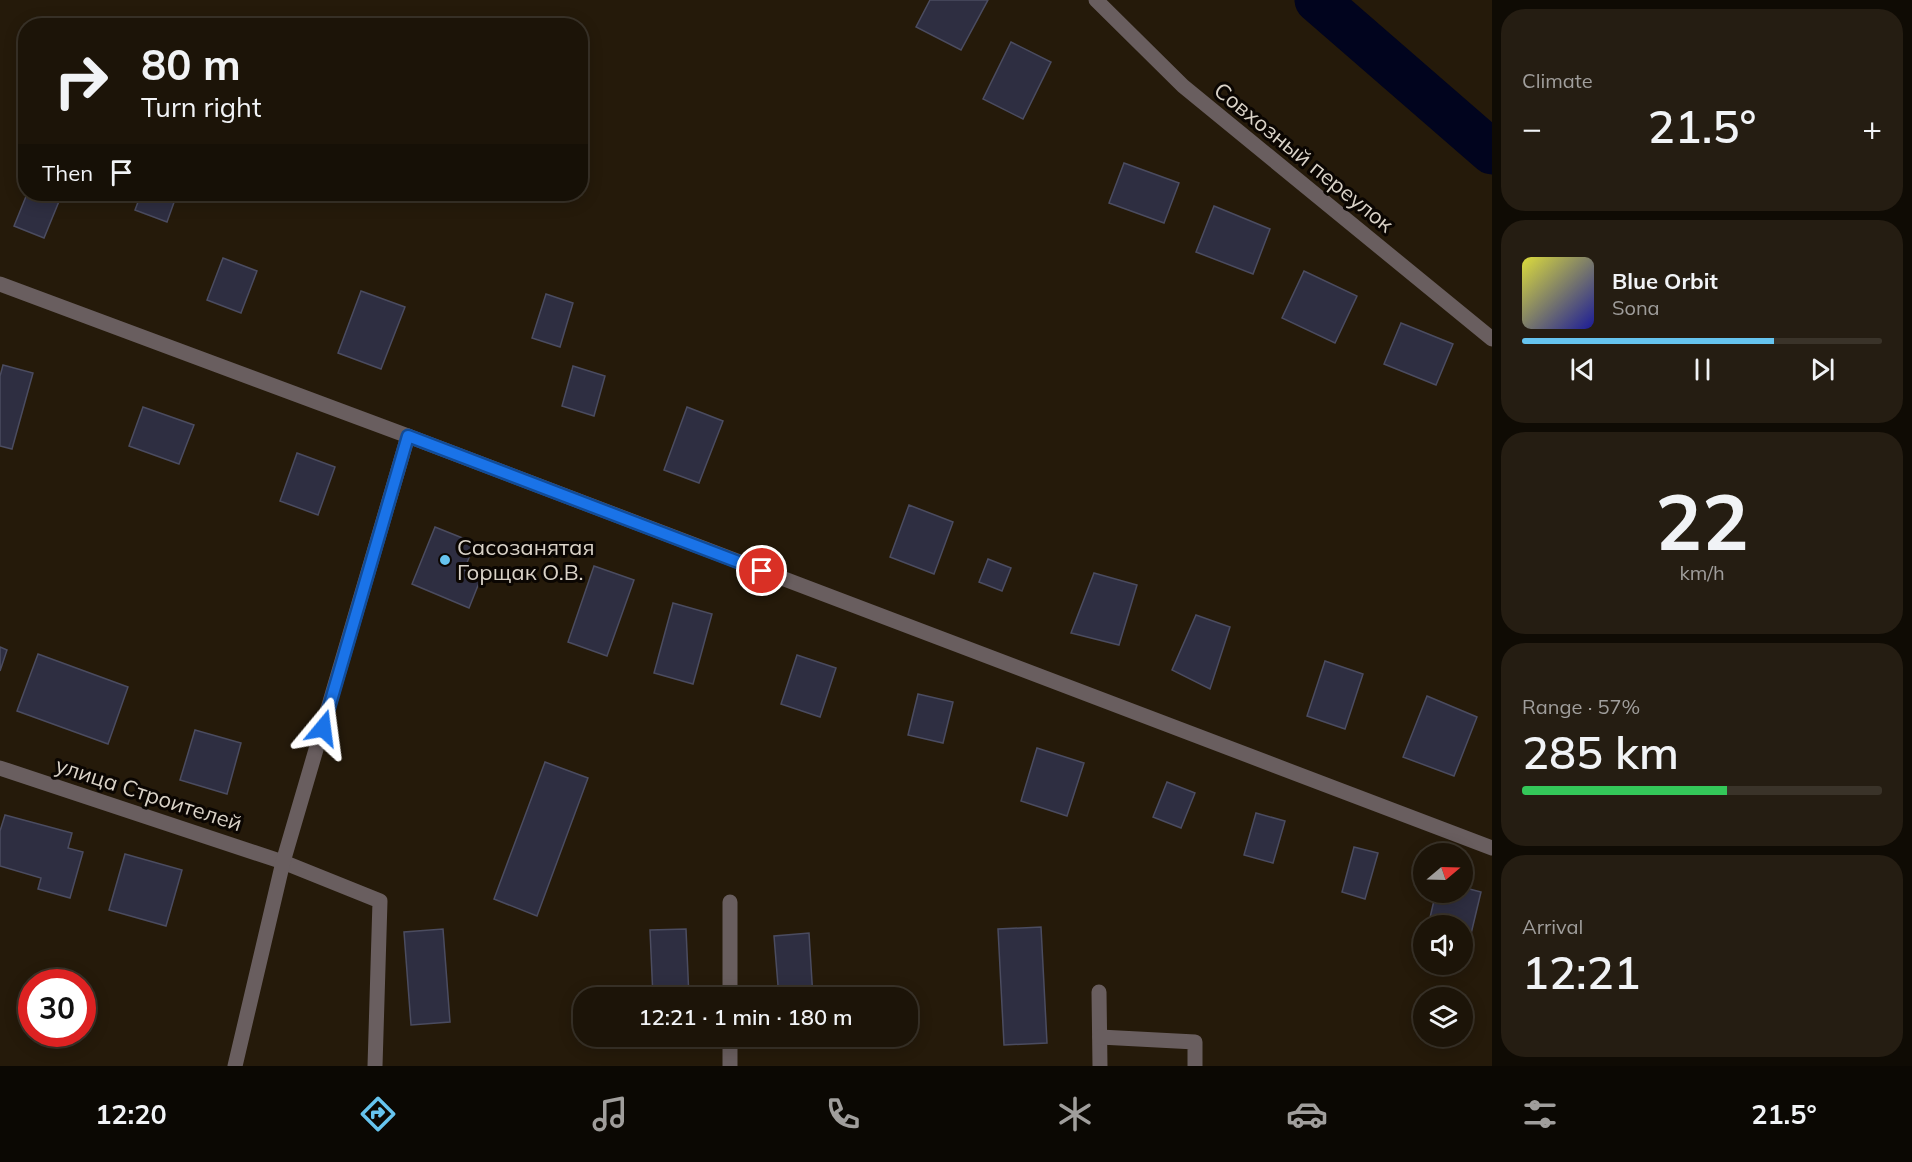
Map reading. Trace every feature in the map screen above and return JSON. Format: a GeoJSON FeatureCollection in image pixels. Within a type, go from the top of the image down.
{"type":"FeatureCollection","features":[{"type":"Feature","properties":{"kind":"street","name":"Совхозный переулок"},"geometry":{"type":"LineString","coordinates":[[1096,0],[1183,86],[1492,339]]}},
{"type":"Feature","properties":{"kind":"street"},"geometry":{"type":"LineString","coordinates":[[0,284],[408,436],[1492,848]]}},
{"type":"Feature","properties":{"kind":"street"},"geometry":{"type":"LineString","coordinates":[[235,1066],[283,862],[408,436]]}},
{"type":"Feature","properties":{"kind":"street","name":"улица Строителей"},"geometry":{"type":"LineString","coordinates":[[0,768],[283,862],[380,901],[375,1066]]}},
{"type":"Feature","properties":{"kind":"street"},"geometry":{"type":"LineString","coordinates":[[730,902],[730,987]]}},
{"type":"Feature","properties":{"kind":"street"},"geometry":{"type":"LineString","coordinates":[[1100,992],[1100,1066]]}},
{"type":"Feature","properties":{"kind":"street"},"geometry":{"type":"LineString","coordinates":[[1100,1037],[1195,1042],[1195,1066]]}},
{"type":"Feature","properties":{"kind":"street"},"geometry":{"type":"LineString","coordinates":[[730,1047],[730,1066]]}},
{"type":"Feature","properties":{"kind":"building"},"geometry":{"type":"Polygon","coordinates":[[[930,0],[988,0],[961,50],[916,27],[930,0]]]}},
{"type":"Feature","properties":{"kind":"building"},"geometry":{"type":"Polygon","coordinates":[[[1011,42],[1051,62],[1023,119],[983,99],[1011,42]]]}},
{"type":"Feature","properties":{"kind":"building"},"geometry":{"type":"Polygon","coordinates":[[[1124,163],[1179,183],[1164,223],[1109,203],[1124,163]]]}},
{"type":"Feature","properties":{"kind":"building"},"geometry":{"type":"Polygon","coordinates":[[[24,201],[59,201],[44,238],[14,226],[24,201]]]}},
{"type":"Feature","properties":{"kind":"building"},"geometry":{"type":"Polygon","coordinates":[[[138,201],[174,201],[167,222],[135,210],[138,201]]]}},
{"type":"Feature","properties":{"kind":"building"},"geometry":{"type":"Polygon","coordinates":[[[1214,206],[1270,229],[1253,274],[1196,252],[1214,206]]]}},
{"type":"Feature","properties":{"kind":"building"},"geometry":{"type":"Polygon","coordinates":[[[223,258],[257,271],[241,313],[207,300],[223,258]]]}},
{"type":"Feature","properties":{"kind":"building"},"geometry":{"type":"Polygon","coordinates":[[[1304,271],[1357,296],[1335,343],[1282,318],[1304,271]]]}},
{"type":"Feature","properties":{"kind":"building"},"geometry":{"type":"Polygon","coordinates":[[[361,291],[405,307],[381,369],[338,353],[361,291]]]}},
{"type":"Feature","properties":{"kind":"building"},"geometry":{"type":"Polygon","coordinates":[[[546,294],[573,303],[560,347],[532,338],[546,294]]]}},
{"type":"Feature","properties":{"kind":"building"},"geometry":{"type":"Polygon","coordinates":[[[1401,323],[1453,344],[1436,385],[1384,364],[1401,323]]]}},
{"type":"Feature","properties":{"kind":"building"},"geometry":{"type":"Polygon","coordinates":[[[3,365],[33,373],[12,449],[0,446],[0,376],[3,365]]]}},
{"type":"Feature","properties":{"kind":"building"},"geometry":{"type":"Polygon","coordinates":[[[573,366],[605,376],[594,416],[562,406],[573,366]]]}},
{"type":"Feature","properties":{"kind":"building"},"geometry":{"type":"Polygon","coordinates":[[[143,407],[194,425],[179,464],[129,446],[143,407]]]}},
{"type":"Feature","properties":{"kind":"building"},"geometry":{"type":"Polygon","coordinates":[[[687,407],[723,421],[699,483],[664,470],[687,407]]]}},
{"type":"Feature","properties":{"kind":"building"},"geometry":{"type":"Polygon","coordinates":[[[297,453],[335,467],[318,515],[280,501],[297,453]]]}},
{"type":"Feature","properties":{"kind":"building"},"geometry":{"type":"Polygon","coordinates":[[[909,505],[953,522],[934,574],[890,557],[909,505]]]}},
{"type":"Feature","properties":{"kind":"building"},"geometry":{"type":"Polygon","coordinates":[[[435,527],[475,543],[464,570],[481,578],[469,608],[412,584],[435,527]]]}},
{"type":"Feature","properties":{"kind":"building"},"geometry":{"type":"Polygon","coordinates":[[[988,559],[1011,568],[1002,591],[979,582],[988,559]]]}},
{"type":"Feature","properties":{"kind":"building"},"geometry":{"type":"Polygon","coordinates":[[[594,566],[634,580],[607,656],[568,642],[594,566]]]}},
{"type":"Feature","properties":{"kind":"building"},"geometry":{"type":"Polygon","coordinates":[[[1094,573],[1137,585],[1119,645],[1071,633],[1094,573]]]}},
{"type":"Feature","properties":{"kind":"building"},"geometry":{"type":"Polygon","coordinates":[[[673,603],[712,614],[693,684],[654,673],[673,603]]]}},
{"type":"Feature","properties":{"kind":"building"},"geometry":{"type":"Polygon","coordinates":[[[1196,615],[1230,627],[1210,689],[1172,670],[1196,615]]]}},
{"type":"Feature","properties":{"kind":"building"},"geometry":{"type":"Polygon","coordinates":[[[0,647],[7,650],[0,671],[0,647]]]}},
{"type":"Feature","properties":{"kind":"building"},"geometry":{"type":"Polygon","coordinates":[[[38,654],[128,687],[108,744],[17,711],[38,654]]]}},
{"type":"Feature","properties":{"kind":"building"},"geometry":{"type":"Polygon","coordinates":[[[797,655],[836,668],[820,717],[781,704],[797,655]]]}},
{"type":"Feature","properties":{"kind":"building"},"geometry":{"type":"Polygon","coordinates":[[[1325,661],[1363,674],[1345,729],[1307,716],[1325,661]]]}},
{"type":"Feature","properties":{"kind":"building"},"geometry":{"type":"Polygon","coordinates":[[[918,694],[953,702],[943,743],[908,735],[918,694]]]}},
{"type":"Feature","properties":{"kind":"building"},"geometry":{"type":"Polygon","coordinates":[[[1427,696],[1477,717],[1454,776],[1403,757],[1427,696]]]}},
{"type":"Feature","properties":{"kind":"building"},"geometry":{"type":"Polygon","coordinates":[[[195,730],[241,743],[227,794],[180,780],[195,730]]]}},
{"type":"Feature","properties":{"kind":"building"},"geometry":{"type":"Polygon","coordinates":[[[1037,748],[1084,763],[1067,816],[1021,801],[1037,748]]]}},
{"type":"Feature","properties":{"kind":"building"},"geometry":{"type":"Polygon","coordinates":[[[545,762],[588,778],[537,916],[494,899],[545,762]]]}},
{"type":"Feature","properties":{"kind":"building"},"geometry":{"type":"Polygon","coordinates":[[[1167,782],[1195,793],[1181,828],[1153,817],[1167,782]]]}},
{"type":"Feature","properties":{"kind":"building"},"geometry":{"type":"Polygon","coordinates":[[[1256,813],[1285,821],[1273,863],[1244,855],[1256,813]]]}},
{"type":"Feature","properties":{"kind":"building"},"geometry":{"type":"Polygon","coordinates":[[[5,815],[72,833],[68,848],[83,852],[70,898],[38,889],[41,878],[0,866],[0,831],[5,815]]]}},
{"type":"Feature","properties":{"kind":"building"},"geometry":{"type":"Polygon","coordinates":[[[1354,847],[1378,853],[1365,899],[1342,892],[1354,847]]]}},
{"type":"Feature","properties":{"kind":"building"},"geometry":{"type":"Polygon","coordinates":[[[125,854],[182,870],[166,926],[109,910],[125,854]]]}},
{"type":"Feature","properties":{"kind":"building"},"geometry":{"type":"Polygon","coordinates":[[[1473,890],[1481,892],[1473,926],[1473,915],[1431,915],[1433,903],[1473,903],[1473,890]]]}},
{"type":"Feature","properties":{"kind":"building"},"geometry":{"type":"Polygon","coordinates":[[[1041,927],[1047,1043],[1004,1045],[998,929],[1041,927]]]}},
{"type":"Feature","properties":{"kind":"building"},"geometry":{"type":"Polygon","coordinates":[[[443,929],[450,1022],[411,1025],[404,932],[443,929]]]}},
{"type":"Feature","properties":{"kind":"building"},"geometry":{"type":"Polygon","coordinates":[[[686,929],[689,987],[653,987],[650,930],[686,929]]]}},
{"type":"Feature","properties":{"kind":"building"},"geometry":{"type":"Polygon","coordinates":[[[809,933],[812,987],[778,987],[774,936],[809,933]]]}},
{"type":"Feature","properties":{"kind":"waterway"},"geometry":{"type":"LineString","coordinates":[[1317,0],[1492,152]]}},
{"type":"Feature","properties":{"kind":"place","name":"Сасозанятая Горщак О.В."},"geometry":{"type":"Point","coordinates":[445,560]}},
{"type":"Feature","properties":{"kind":"route"},"geometry":{"type":"LineString","coordinates":[[323,728],[408,436],[762,571]]}}]}
